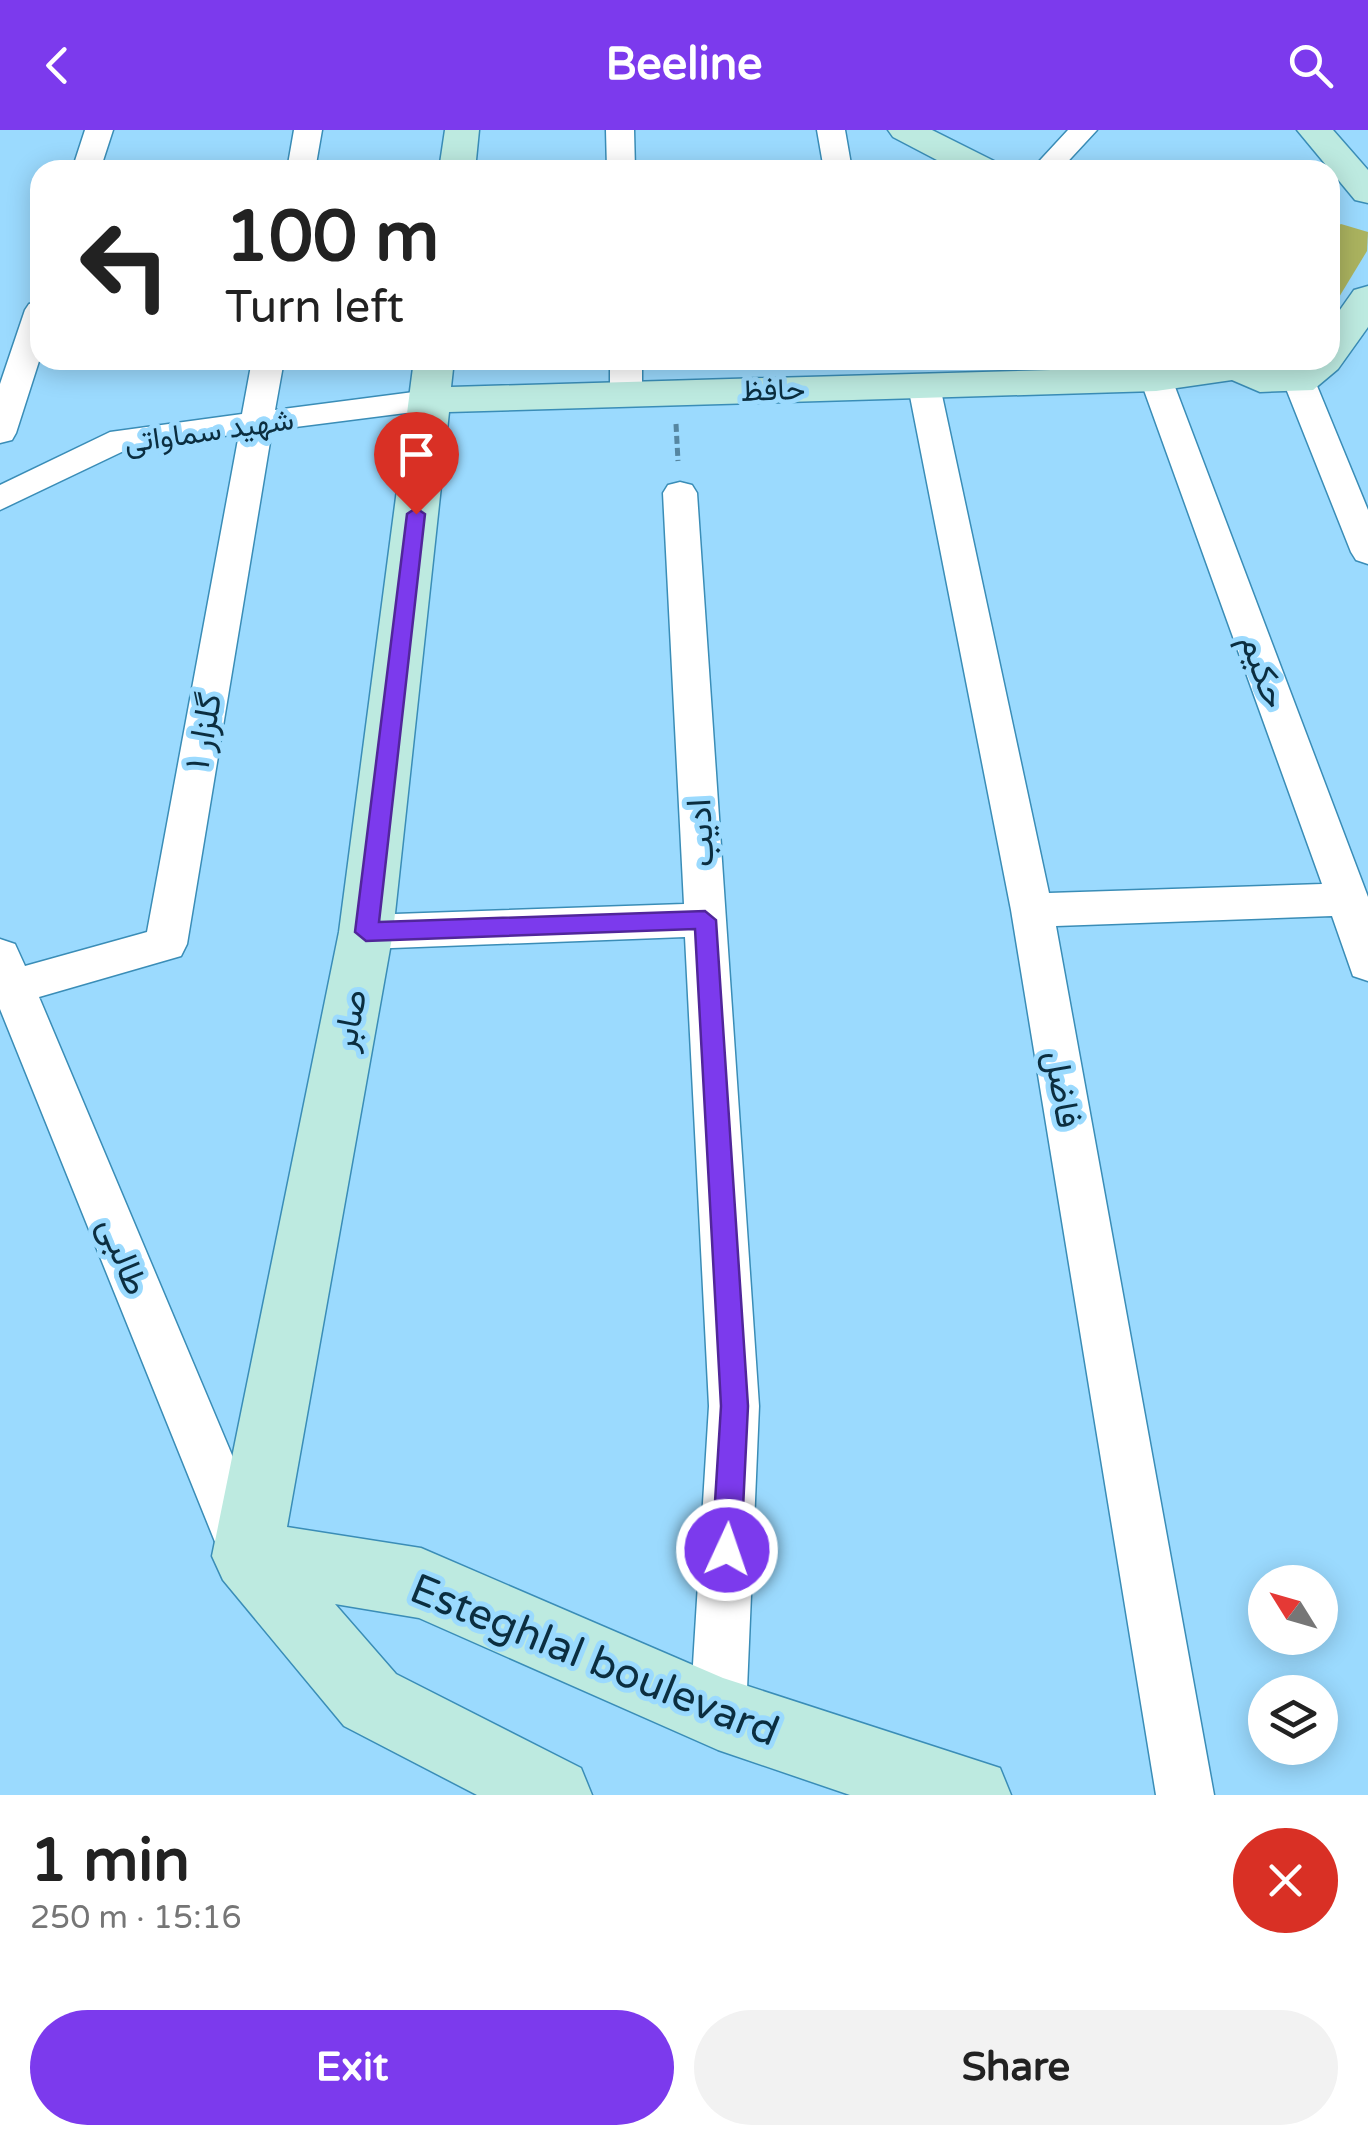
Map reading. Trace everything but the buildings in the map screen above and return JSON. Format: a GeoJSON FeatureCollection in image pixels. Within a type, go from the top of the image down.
{"type":"FeatureCollection","features":[{"type":"Feature","properties":{"kind":"street"},"geometry":{"type":"LineString","coordinates":[[89,160],[99,130]]}},
{"type":"Feature","properties":{"kind":"street"},"geometry":{"type":"LineString","coordinates":[[303,160],[308,130]]}},
{"type":"Feature","properties":{"kind":"street"},"geometry":{"type":"LineString","coordinates":[[458,160],[462,130]]}},
{"type":"Feature","properties":{"kind":"street"},"geometry":{"type":"LineString","coordinates":[[620,130],[620,160]]}},
{"type":"Feature","properties":{"kind":"street"},"geometry":{"type":"LineString","coordinates":[[831,130],[836,160]]}},
{"type":"Feature","properties":{"kind":"street"},"geometry":{"type":"LineString","coordinates":[[905,130],[964,160]]}},
{"type":"Feature","properties":{"kind":"street"},"geometry":{"type":"LineString","coordinates":[[1054,160],[1083,130]]}},
{"type":"Feature","properties":{"kind":"street"},"geometry":{"type":"LineString","coordinates":[[1314,130],[1368,192]]}},
{"type":"Feature","properties":{"kind":"street"},"geometry":{"type":"LineString","coordinates":[[1340,339],[1368,298]]}},
{"type":"Feature","properties":{"kind":"street"},"geometry":{"type":"LineString","coordinates":[[0,433],[30,341]]}},
{"type":"Feature","properties":{"kind":"street","name":"گلزار ۱"},"geometry":{"type":"LineString","coordinates":[[6,971],[166,944],[266,370]]}},
{"type":"Feature","properties":{"kind":"street","name":"حافظ"},"geometry":{"type":"LineString","coordinates":[[432,380],[626,377],[674,393],[1156,380],[1204,370]]}},
{"type":"Feature","properties":{"kind":"street"},"geometry":{"type":"LineString","coordinates":[[1243,370],[1260,380],[1311,370],[1368,552]]}},
{"type":"Feature","properties":{"kind":"street","name":"شهید سماواتی"},"geometry":{"type":"LineString","coordinates":[[0,499],[122,439],[257,424],[432,380]]}},
{"type":"Feature","properties":{"kind":"street","name":"صابر"},"geometry":{"type":"LineString","coordinates":[[247,1556],[366,932],[432,380]]}},
{"type":"Feature","properties":{"kind":"street","name":"حکیم"},"geometry":{"type":"LineString","coordinates":[[1156,380],[1348,899],[1368,964]]}},
{"type":"Feature","properties":{"kind":"street","name":"فاضل"},"geometry":{"type":"LineString","coordinates":[[924,386],[1032,910],[1184,1795]]}},
{"type":"Feature","properties":{"kind":"street","name":"ادیب"},"geometry":{"type":"LineString","coordinates":[[680,492],[734,1406],[718,1713]]}},
{"type":"Feature","properties":{"kind":"street"},"geometry":{"type":"LineString","coordinates":[[1032,910],[1348,899]]}},
{"type":"Feature","properties":{"kind":"street"},"geometry":{"type":"LineString","coordinates":[[366,932],[705,920]]}},
{"type":"Feature","properties":{"kind":"street","name":"طالبی"},"geometry":{"type":"LineString","coordinates":[[6,971],[247,1556]]}},
{"type":"Feature","properties":{"kind":"street"},"geometry":{"type":"LineString","coordinates":[[247,1556],[370,1700],[554,1795]]}},
{"type":"Feature","properties":{"kind":"street","name":"Esteghlal boulevard"},"geometry":{"type":"LineString","coordinates":[[247,1556],[420,1583],[718,1713],[948,1790],[974,1795]]}},
{"type":"Feature","properties":{"kind":"path"},"geometry":{"type":"LineString","coordinates":[[674,393],[680,492]]}},
{"type":"Feature","properties":{"kind":"green space"},"geometry":{"type":"Polygon","coordinates":[[[1340,225],[1368,232],[1367,251],[1340,296],[1340,225]]]}},
{"type":"Feature","properties":{"kind":"route"},"geometry":{"type":"LineString","coordinates":[[416,514],[366,932],[705,920],[734,1406],[727,1550]]}}]}
